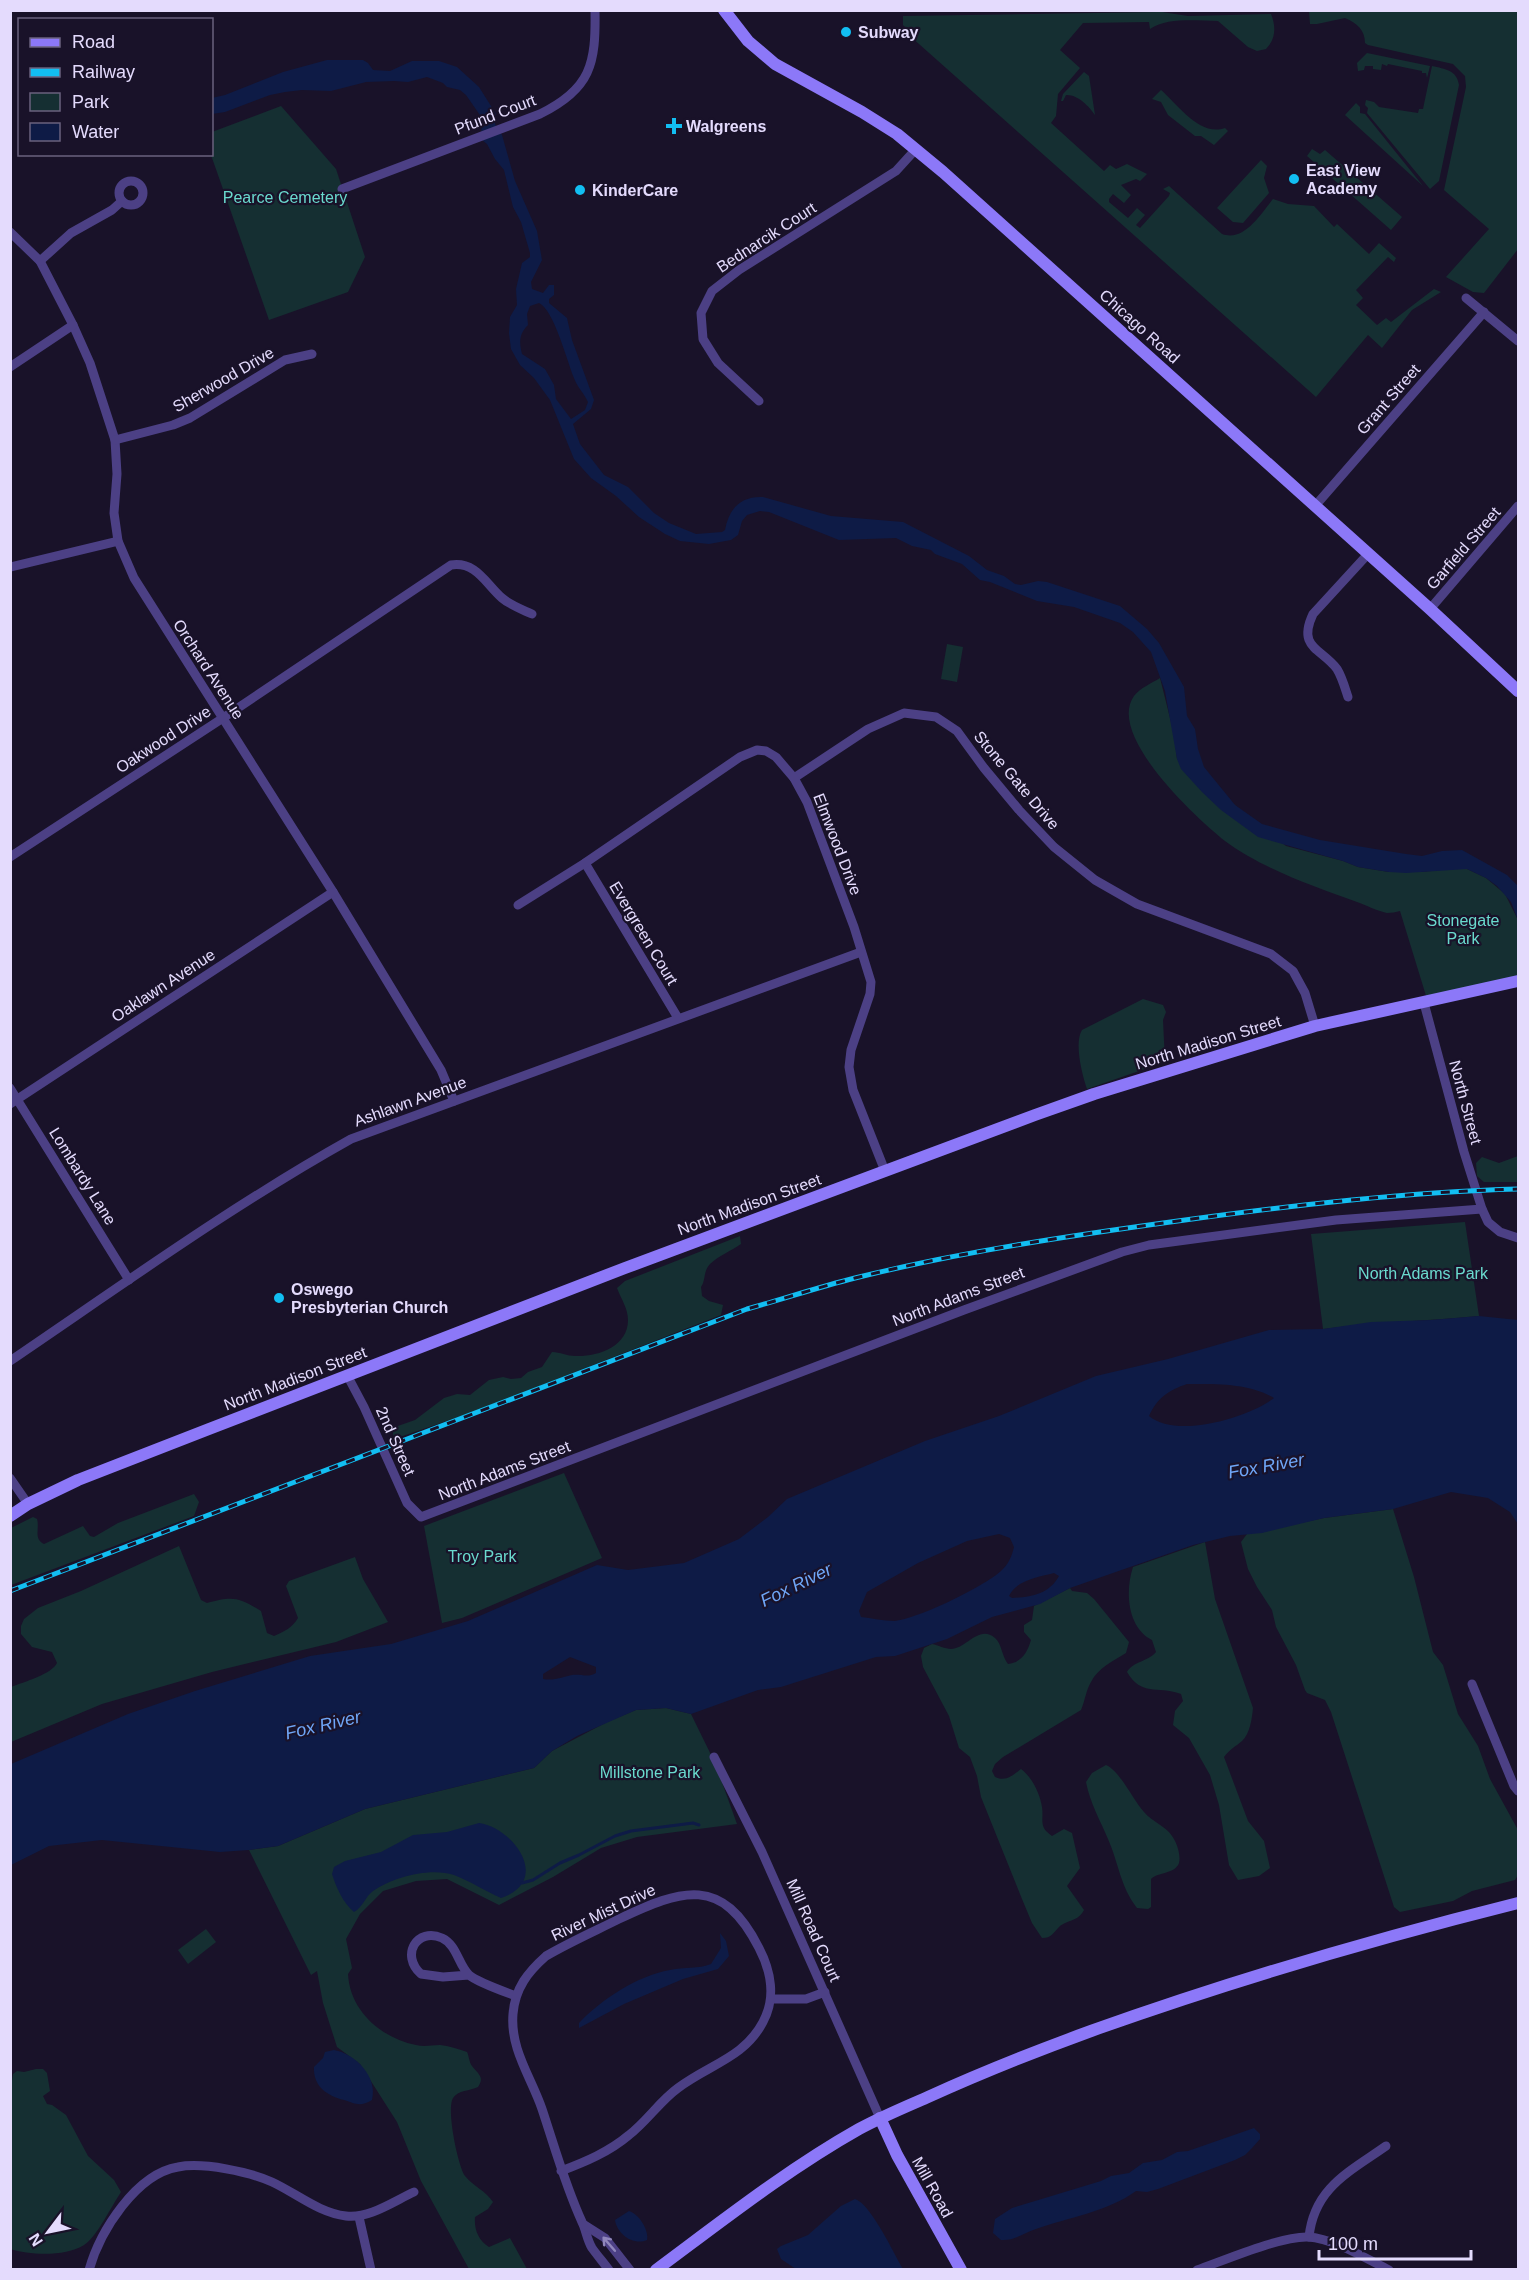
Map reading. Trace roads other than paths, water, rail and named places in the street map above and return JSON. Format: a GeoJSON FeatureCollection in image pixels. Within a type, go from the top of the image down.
{"type":"FeatureCollection","features":[{"type":"Feature","properties":{"kind":"main road","name":"Chicago Road"},"geometry":{"type":"LineString","coordinates":[[724,10],[748,41],[768,59],[862,112],[916,149],[1430,609],[1518,691]]}},
{"type":"Feature","properties":{"kind":"main road","name":"North Madison Street"},"geometry":{"type":"LineString","coordinates":[[10,1516],[28,1504],[78,1480],[347,1375],[625,1268],[1094,1094],[1315,1026],[1515,981]]}},
{"type":"Feature","properties":{"kind":"main road"},"geometry":{"type":"LineString","coordinates":[[656,2270],[752,2199],[838,2141],[880,2118],[1036,2051],[1194,1995],[1340,1950],[1518,1903]]}},
{"type":"Feature","properties":{"kind":"main road","name":"Mill Road"},"geometry":{"type":"LineString","coordinates":[[880,2118],[904,2169],[961,2270]]}},
{"type":"Feature","properties":{"kind":"street","name":"Pfund Court"},"geometry":{"type":"LineString","coordinates":[[342,189],[503,128],[562,102],[580,85],[591,68],[595,10]]}},
{"type":"Feature","properties":{"kind":"street","name":"Bednarcik Court"},"geometry":{"type":"LineString","coordinates":[[759,401],[718,363],[703,339],[701,313],[712,291],[739,270],[896,171],[916,149]]}},
{"type":"Feature","properties":{"kind":"street"},"geometry":{"type":"LineString","coordinates":[[40,261],[71,233],[112,210],[122,201]]}},
{"type":"Feature","properties":{"kind":"street","name":"Orchard Avenue"},"geometry":{"type":"LineString","coordinates":[[10,232],[40,261],[74,325],[90,363],[115,440],[117,474],[114,513],[118,541],[126,563],[145,599],[333,892],[441,1070],[454,1101]]}},
{"type":"Feature","properties":{"kind":"street"},"geometry":{"type":"LineString","coordinates":[[1466,298],[1518,341]]}},
{"type":"Feature","properties":{"kind":"street","name":"Grant Street"},"geometry":{"type":"LineString","coordinates":[[1315,506],[1484,312]]}},
{"type":"Feature","properties":{"kind":"street"},"geometry":{"type":"LineString","coordinates":[[10,367],[74,325]]}},
{"type":"Feature","properties":{"kind":"street","name":"Sherwood Drive"},"geometry":{"type":"LineString","coordinates":[[115,440],[173,425],[190,418],[285,360],[312,354]]}},
{"type":"Feature","properties":{"kind":"street","name":"Garfield Street"},"geometry":{"type":"LineString","coordinates":[[1430,609],[1518,506]]}},
{"type":"Feature","properties":{"kind":"street"},"geometry":{"type":"LineString","coordinates":[[10,567],[118,541]]}},
{"type":"Feature","properties":{"kind":"street"},"geometry":{"type":"LineString","coordinates":[[1348,697],[1337,670],[1313,649],[1308,638],[1307,626],[1313,614],[1368,554]]}},
{"type":"Feature","properties":{"kind":"street","name":"Oakwood Drive"},"geometry":{"type":"LineString","coordinates":[[10,857],[451,565],[466,565],[481,574],[503,599],[532,614]]}},
{"type":"Feature","properties":{"kind":"street","name":"Stone Gate Drive"},"geometry":{"type":"LineString","coordinates":[[794,778],[868,729],[904,713],[936,717],[957,731],[1019,810],[1054,847],[1095,880],[1137,904],[1271,954],[1293,971],[1305,993],[1315,1026]]}},
{"type":"Feature","properties":{"kind":"street","name":"Elmwood Drive"},"geometry":{"type":"LineString","coordinates":[[518,905],[585,863],[748,752],[757,750],[776,757],[794,778],[807,802],[871,982],[870,994],[851,1050],[849,1067],[853,1090],[885,1171]]}},
{"type":"Feature","properties":{"kind":"street","name":"Evergreen Court"},"geometry":{"type":"LineString","coordinates":[[585,863],[678,1018]]}},
{"type":"Feature","properties":{"kind":"street","name":"Oaklawn Avenue"},"geometry":{"type":"LineString","coordinates":[[14,1102],[333,892]]}},
{"type":"Feature","properties":{"kind":"street","name":"Ashlawn Avenue"},"geometry":{"type":"LineString","coordinates":[[10,1362],[264,1191],[351,1139],[861,952]]}},
{"type":"Feature","properties":{"kind":"street","name":"North Street"},"geometry":{"type":"LineString","coordinates":[[1424,1003],[1482,1209]]}},
{"type":"Feature","properties":{"kind":"street","name":"Lombardy Lane"},"geometry":{"type":"LineString","coordinates":[[10,1088],[14,1102],[129,1280]]}},
{"type":"Feature","properties":{"kind":"street"},"geometry":{"type":"LineString","coordinates":[[1482,1209],[1488,1222],[1500,1232],[1518,1238]]}},
{"type":"Feature","properties":{"kind":"street","name":"North Adams Street"},"geometry":{"type":"LineString","coordinates":[[421,1517],[1122,1252],[1149,1245],[1336,1220],[1482,1209]]}},
{"type":"Feature","properties":{"kind":"street","name":"2nd Street"},"geometry":{"type":"LineString","coordinates":[[347,1375],[364,1407],[407,1503],[421,1517]]}},
{"type":"Feature","properties":{"kind":"street"},"geometry":{"type":"LineString","coordinates":[[10,1478],[28,1504]]}},
{"type":"Feature","properties":{"kind":"street"},"geometry":{"type":"LineString","coordinates":[[1472,1684],[1518,1791]]}},
{"type":"Feature","properties":{"kind":"street","name":"Mill Road Court"},"geometry":{"type":"LineString","coordinates":[[714,1757],[762,1852],[880,2118]]}},
{"type":"Feature","properties":{"kind":"street","name":"River Mist Drive"},"geometry":{"type":"LineString","coordinates":[[561,2171],[609,2151],[630,2135],[673,2091],[696,2074],[727,2059],[748,2044],[764,2021],[771,1999],[769,1975],[761,1951],[749,1929],[731,1907],[715,1898],[699,1894],[681,1894],[658,1900],[546,1956],[533,1968],[521,1984],[516,1996],[513,2015],[514,2037],[521,2062],[541,2107],[561,2171],[591,2246],[609,2270]]}},
{"type":"Feature","properties":{"kind":"street"},"geometry":{"type":"LineString","coordinates":[[469,1975],[452,1946],[444,1939],[434,1935],[426,1936],[416,1942],[410,1951],[410,1960],[421,1974],[443,1977],[469,1975],[516,1996]]}},
{"type":"Feature","properties":{"kind":"street"},"geometry":{"type":"LineString","coordinates":[[771,1999],[806,1999],[825,1992]]}},
{"type":"Feature","properties":{"kind":"street"},"geometry":{"type":"LineString","coordinates":[[1309,2237],[1314,2213],[1327,2190],[1386,2146]]}},
{"type":"Feature","properties":{"kind":"street"},"geometry":{"type":"LineString","coordinates":[[89,2270],[103,2236],[131,2195],[156,2175],[178,2167],[249,2173],[273,2182],[328,2211],[344,2216],[359,2217],[414,2192]]}},
{"type":"Feature","properties":{"kind":"street"},"geometry":{"type":"LineString","coordinates":[[359,2217],[371,2270]]}},
{"type":"Feature","properties":{"kind":"street"},"geometry":{"type":"LineString","coordinates":[[583,2224],[605,2238],[630,2270]]}},
{"type":"Feature","properties":{"kind":"street"},"geometry":{"type":"LineString","coordinates":[[1197,2270],[1272,2244],[1294,2238],[1309,2237],[1337,2245],[1389,2270]]}},
{"type":"Feature","properties":{"kind":"water"},"geometry":{"type":"Polygon","coordinates":[[[327,60],[363,60],[373,70],[390,71],[412,61],[439,61],[457,67],[479,87],[496,114],[495,124],[502,135],[515,181],[537,231],[542,260],[531,282],[532,289],[543,293],[549,285],[554,285],[554,295],[549,299],[549,303],[567,318],[572,340],[594,400],[591,409],[573,424],[580,444],[604,475],[628,487],[654,513],[669,523],[696,534],[722,532],[737,505],[748,499],[763,497],[831,516],[903,522],[969,556],[987,570],[1004,576],[1015,584],[1047,582],[1120,606],[1147,629],[1159,643],[1184,687],[1187,716],[1195,729],[1204,767],[1235,805],[1262,824],[1320,840],[1422,856],[1442,851],[1462,850],[1507,875],[1518,886],[1518,920],[1511,902],[1497,886],[1467,869],[1406,873],[1358,867],[1258,837],[1221,810],[1181,769],[1177,759],[1165,691],[1151,652],[1133,632],[1120,623],[1074,607],[1037,601],[980,580],[962,564],[896,538],[839,540],[769,512],[760,511],[747,515],[742,521],[738,535],[731,540],[709,544],[680,541],[665,534],[639,517],[591,478],[574,459],[550,400],[534,378],[520,365],[511,349],[510,317],[517,305],[516,289],[522,263],[530,257],[530,253],[521,222],[513,207],[504,170],[487,144],[481,139],[482,118],[466,95],[460,90],[447,87],[427,77],[408,82],[366,82],[331,91],[285,92],[213,114],[213,98],[283,72],[327,60]],[[539,303],[530,306],[527,314],[528,325],[520,338],[520,346],[522,354],[545,369],[554,385],[556,399],[571,419],[585,410],[588,402],[575,381],[550,315],[539,303]]]}},
{"type":"Feature","properties":{"kind":"water","name":"Fox River"},"geometry":{"type":"Polygon","coordinates":[[[1479,1316],[1518,1320],[1518,1524],[1510,1512],[1488,1498],[1451,1492],[1393,1509],[1324,1518],[1262,1533],[1230,1536],[1193,1545],[1070,1588],[1040,1604],[992,1617],[947,1639],[895,1656],[876,1657],[781,1687],[758,1690],[691,1714],[666,1708],[636,1710],[577,1736],[552,1751],[534,1768],[365,1809],[278,1846],[220,1852],[102,1840],[49,1846],[11,1865],[11,1764],[128,1714],[310,1656],[391,1644],[468,1621],[597,1565],[628,1570],[684,1563],[739,1539],[787,1499],[925,1441],[999,1416],[1096,1376],[1168,1359],[1269,1330],[1323,1329],[1371,1322],[1479,1316]],[[1187,1384],[1160,1400],[1149,1416],[1161,1423],[1194,1426],[1230,1419],[1274,1398],[1254,1389],[1232,1385],[1187,1384]],[[999,1534],[967,1541],[918,1563],[867,1592],[859,1611],[861,1617],[894,1621],[918,1615],[950,1601],[1001,1571],[1006,1566],[1014,1547],[1010,1538],[999,1534]],[[1054,1573],[1017,1586],[1009,1596],[1012,1598],[1026,1597],[1045,1591],[1059,1576],[1054,1573]],[[570,1657],[543,1674],[543,1679],[590,1675],[596,1673],[596,1667],[570,1657]]]}},
{"type":"Feature","properties":{"kind":"water"},"geometry":{"type":"Polygon","coordinates":[[[479,1823],[504,1834],[515,1844],[522,1856],[526,1868],[524,1880],[516,1890],[501,1898],[454,1875],[434,1872],[412,1875],[381,1886],[370,1893],[354,1912],[346,1904],[332,1874],[334,1867],[345,1861],[381,1852],[413,1835],[447,1832],[479,1823]]]}},
{"type":"Feature","properties":{"kind":"water"},"geometry":{"type":"Polygon","coordinates":[[[720,1933],[726,1941],[729,1956],[718,1969],[683,1979],[624,2004],[579,2028],[579,2023],[598,2005],[645,1977],[675,1969],[711,1964],[721,1948],[720,1933]]]}},
{"type":"Feature","properties":{"kind":"water"},"geometry":{"type":"Polygon","coordinates":[[[334,2050],[350,2056],[364,2068],[372,2083],[372,2100],[364,2104],[355,2104],[332,2096],[319,2085],[314,2074],[314,2067],[323,2058],[325,2052],[334,2050]]]}},
{"type":"Feature","properties":{"kind":"water"},"geometry":{"type":"Polygon","coordinates":[[[1254,2128],[1260,2134],[1260,2139],[1245,2155],[1235,2160],[1158,2189],[1147,2192],[1136,2191],[1101,2209],[1036,2229],[1015,2238],[1001,2240],[993,2233],[995,2219],[1012,2208],[1111,2176],[1129,2173],[1143,2163],[1162,2160],[1177,2152],[1188,2151],[1254,2128]]]}},
{"type":"Feature","properties":{"kind":"water"},"geometry":{"type":"Polygon","coordinates":[[[855,2199],[875,2219],[903,2269],[796,2269],[781,2259],[777,2249],[808,2235],[841,2206],[855,2199]]]}},
{"type":"Feature","properties":{"kind":"water"},"geometry":{"type":"Polygon","coordinates":[[[629,2211],[636,2215],[642,2223],[647,2240],[631,2240],[619,2230],[615,2220],[629,2211]]]}},
{"type":"Feature","properties":{"kind":"waterway"},"geometry":{"type":"LineString","coordinates":[[522,1883],[533,1880],[560,1863],[615,1836],[631,1831],[693,1823],[699,1825]]}},
{"type":"Feature","properties":{"kind":"railway"},"geometry":{"type":"LineString","coordinates":[[10,1591],[747,1309],[842,1282],[896,1268],[978,1252],[1185,1220],[1352,1200],[1518,1189]]}},
{"type":"Feature","properties":{"kind":"place","name":"Subway"},"geometry":{"type":"Point","coordinates":[846,32]}},
{"type":"Feature","properties":{"kind":"place","name":"Walgreens"},"geometry":{"type":"Point","coordinates":[674,126]}},
{"type":"Feature","properties":{"kind":"place","name":"East View Academy"},"geometry":{"type":"Point","coordinates":[1294,179]}},
{"type":"Feature","properties":{"kind":"place","name":"KinderCare"},"geometry":{"type":"Point","coordinates":[580,190]}},
{"type":"Feature","properties":{"kind":"place","name":"Oswego Presbyterian Church"},"geometry":{"type":"Point","coordinates":[279,1298]}},
{"type":"Feature","properties":{"kind":"park label","name":"Pearce Cemetery"},"geometry":{"type":"Point","coordinates":[285,197]}},
{"type":"Feature","properties":{"kind":"park label","name":"Stonegate Park"},"geometry":{"type":"Point","coordinates":[1463,929]}},
{"type":"Feature","properties":{"kind":"park label","name":"North Adams Park"},"geometry":{"type":"Point","coordinates":[1423,1273]}},
{"type":"Feature","properties":{"kind":"park label","name":"Troy Park"},"geometry":{"type":"Point","coordinates":[482,1556]}},
{"type":"Feature","properties":{"kind":"park label","name":"Millstone Park"},"geometry":{"type":"Point","coordinates":[650,1772]}}]}
